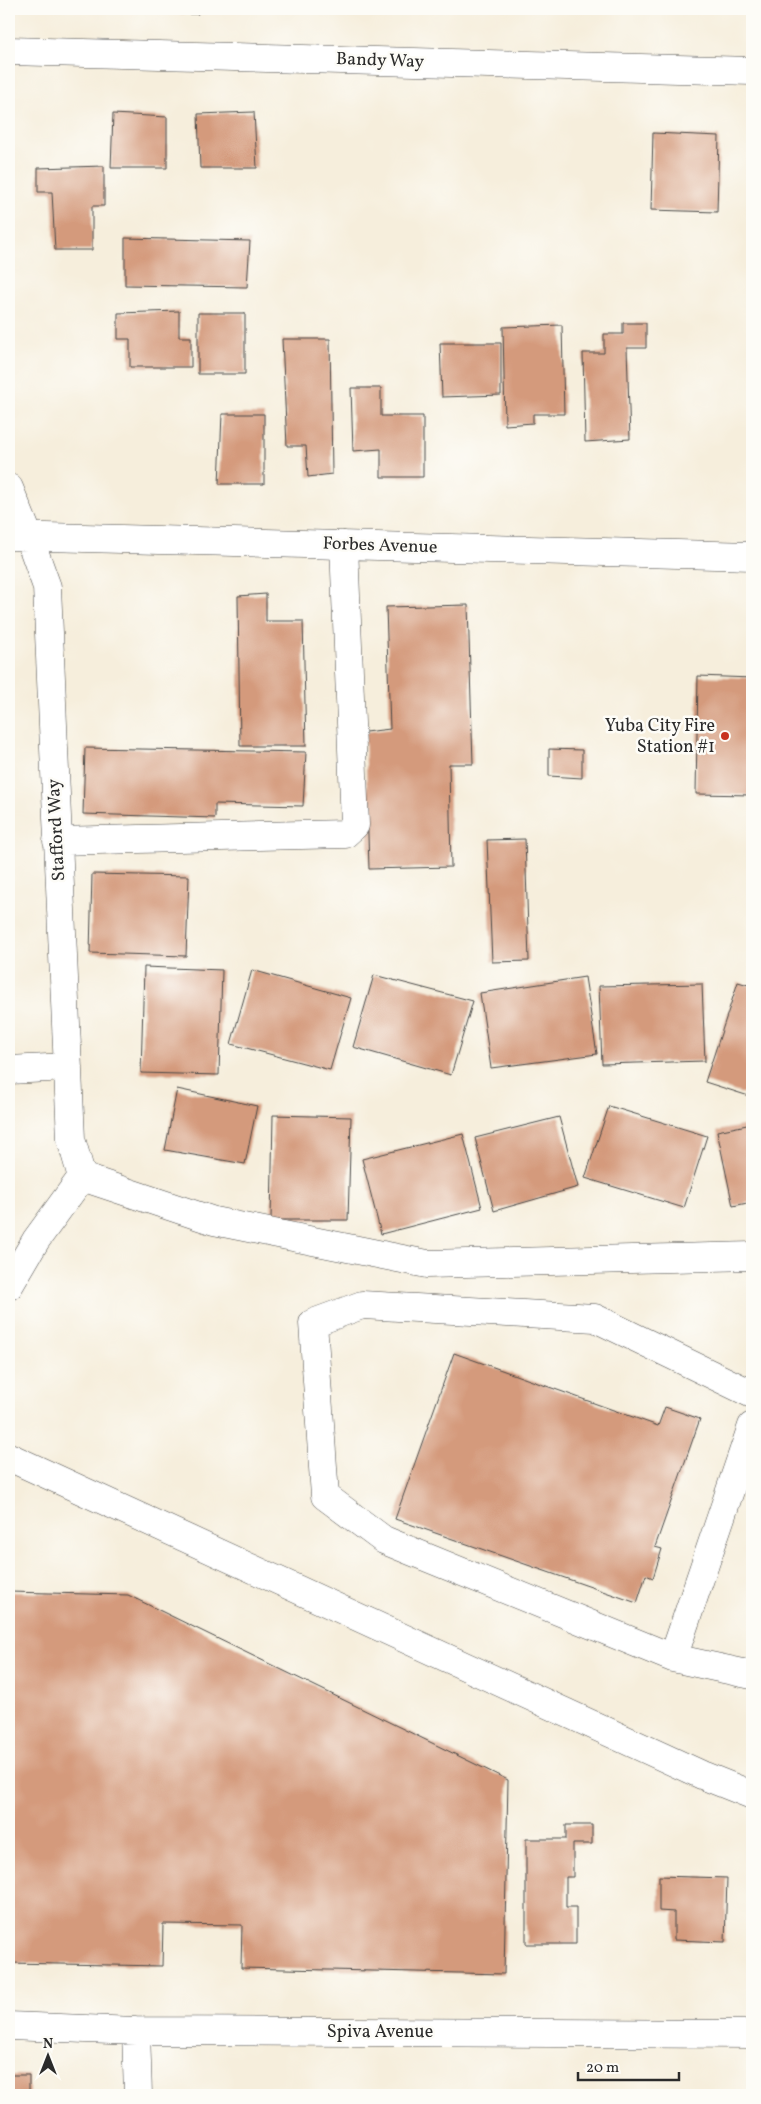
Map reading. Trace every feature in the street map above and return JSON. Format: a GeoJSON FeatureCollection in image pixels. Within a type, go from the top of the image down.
{"type":"FeatureCollection","features":[{"type":"Feature","properties":{"kind":"street","name":"Bandy Way"},"geometry":{"type":"LineString","coordinates":[[9,51],[752,71]]}},
{"type":"Feature","properties":{"kind":"street","name":"Stafford Way"},"geometry":{"type":"LineString","coordinates":[[9,488],[19,536],[47,587],[71,1139],[82,1177]]}},
{"type":"Feature","properties":{"kind":"street","name":"Forbes Avenue"},"geometry":{"type":"LineString","coordinates":[[19,536],[752,556]]}},
{"type":"Feature","properties":{"kind":"street"},"geometry":{"type":"LineString","coordinates":[[58,840],[345,834],[351,829],[354,825],[344,545]]}},
{"type":"Feature","properties":{"kind":"street"},"geometry":{"type":"LineString","coordinates":[[9,1070],[68,1067]]}},
{"type":"Feature","properties":{"kind":"street"},"geometry":{"type":"LineString","coordinates":[[9,1286],[36,1240],[82,1177],[214,1221],[427,1264],[752,1256]]}},
{"type":"Feature","properties":{"kind":"street"},"geometry":{"type":"LineString","coordinates":[[752,1394],[595,1318],[362,1304],[312,1323],[325,1496],[384,1540],[673,1658],[752,1675]]}},
{"type":"Feature","properties":{"kind":"street"},"geometry":{"type":"LineString","coordinates":[[673,1658],[752,1426]]}},
{"type":"Feature","properties":{"kind":"street"},"geometry":{"type":"LineString","coordinates":[[9,1457],[702,1775],[752,1795]]}},
{"type":"Feature","properties":{"kind":"street","name":"Spiva Avenue"},"geometry":{"type":"LineString","coordinates":[[9,2026],[136,2031],[752,2034]]}},
{"type":"Feature","properties":{"kind":"street"},"geometry":{"type":"LineString","coordinates":[[136,2031],[138,2095]]}},
{"type":"Feature","properties":{"kind":"building"},"geometry":{"type":"Polygon","coordinates":[[[179,9],[198,9],[198,14],[179,14],[179,9]]]}},
{"type":"Feature","properties":{"kind":"building"},"geometry":{"type":"Polygon","coordinates":[[[254,112],[257,168],[200,168],[198,114],[254,112]]]}},
{"type":"Feature","properties":{"kind":"building"},"geometry":{"type":"Polygon","coordinates":[[[113,114],[167,117],[167,168],[111,168],[113,114]]]}},
{"type":"Feature","properties":{"kind":"building"},"geometry":{"type":"Polygon","coordinates":[[[653,133],[719,136],[717,212],[651,210],[653,133]]]}},
{"type":"Feature","properties":{"kind":"building"},"geometry":{"type":"Polygon","coordinates":[[[104,166],[104,206],[92,206],[92,250],[55,250],[52,192],[38,192],[38,168],[104,166]]]}},
{"type":"Feature","properties":{"kind":"building"},"geometry":{"type":"Polygon","coordinates":[[[125,238],[250,241],[247,287],[125,285],[125,238]]]}},
{"type":"Feature","properties":{"kind":"building"},"geometry":{"type":"Polygon","coordinates":[[[179,311],[179,337],[191,337],[191,367],[130,367],[130,339],[118,339],[118,313],[179,311]]]}},
{"type":"Feature","properties":{"kind":"building"},"geometry":{"type":"Polygon","coordinates":[[[198,313],[245,313],[245,374],[198,374],[198,313]]]}},
{"type":"Feature","properties":{"kind":"building"},"geometry":{"type":"Polygon","coordinates":[[[623,323],[646,323],[646,348],[627,348],[630,439],[585,442],[583,353],[604,353],[604,334],[623,334],[623,323]]]}},
{"type":"Feature","properties":{"kind":"building"},"geometry":{"type":"Polygon","coordinates":[[[562,325],[564,414],[533,414],[533,423],[505,425],[503,327],[562,325]]]}},
{"type":"Feature","properties":{"kind":"building"},"geometry":{"type":"Polygon","coordinates":[[[282,339],[330,339],[332,474],[308,477],[306,446],[287,446],[282,339]]]}},
{"type":"Feature","properties":{"kind":"building"},"geometry":{"type":"Polygon","coordinates":[[[440,343],[501,343],[501,395],[442,397],[440,343]]]}},
{"type":"Feature","properties":{"kind":"building"},"geometry":{"type":"Polygon","coordinates":[[[351,388],[381,388],[381,416],[423,416],[423,477],[381,477],[381,449],[353,451],[351,388]]]}},
{"type":"Feature","properties":{"kind":"building"},"geometry":{"type":"Polygon","coordinates":[[[222,414],[264,414],[264,484],[219,484],[222,414]]]}},
{"type":"Feature","properties":{"kind":"building"},"geometry":{"type":"Polygon","coordinates":[[[266,594],[266,621],[303,621],[306,746],[240,746],[238,596],[266,594]]]}},
{"type":"Feature","properties":{"kind":"building"},"geometry":{"type":"Polygon","coordinates":[[[468,605],[473,764],[449,764],[451,867],[369,869],[365,732],[390,729],[386,607],[468,605]]]}},
{"type":"Feature","properties":{"kind":"building","name":"Yuba City Fire Station #1"},"geometry":{"type":"Polygon","coordinates":[[[698,676],[752,678],[752,795],[696,794],[698,676]]]}},
{"type":"Feature","properties":{"kind":"building"},"geometry":{"type":"Polygon","coordinates":[[[85,748],[306,752],[303,806],[215,804],[215,818],[83,814],[85,748]]]}},
{"type":"Feature","properties":{"kind":"building"},"geometry":{"type":"Polygon","coordinates":[[[549,749],[582,750],[582,778],[549,776],[549,749]]]}},
{"type":"Feature","properties":{"kind":"building"},"geometry":{"type":"Polygon","coordinates":[[[525,839],[529,961],[492,962],[487,840],[525,839]]]}},
{"type":"Feature","properties":{"kind":"building"},"geometry":{"type":"Polygon","coordinates":[[[92,874],[189,876],[186,956],[90,953],[92,874]]]}},
{"type":"Feature","properties":{"kind":"building"},"geometry":{"type":"Polygon","coordinates":[[[144,967],[222,970],[219,1075],[141,1073],[144,967]]]}},
{"type":"Feature","properties":{"kind":"building"},"geometry":{"type":"Polygon","coordinates":[[[252,970],[351,998],[330,1070],[231,1044],[252,970]]]}},
{"type":"Feature","properties":{"kind":"building"},"geometry":{"type":"Polygon","coordinates":[[[374,975],[473,1001],[451,1075],[353,1047],[374,975]]]}},
{"type":"Feature","properties":{"kind":"building"},"geometry":{"type":"Polygon","coordinates":[[[585,977],[597,1054],[491,1068],[480,993],[585,977]]]}},
{"type":"Feature","properties":{"kind":"building"},"geometry":{"type":"Polygon","coordinates":[[[738,982],[752,986],[752,1097],[705,1082],[738,982]]]}},
{"type":"Feature","properties":{"kind":"building"},"geometry":{"type":"Polygon","coordinates":[[[702,984],[705,1061],[602,1064],[599,986],[702,984]]]}},
{"type":"Feature","properties":{"kind":"building"},"geometry":{"type":"Polygon","coordinates":[[[177,1089],[257,1106],[245,1164],[165,1150],[177,1089]]]}},
{"type":"Feature","properties":{"kind":"building"},"geometry":{"type":"Polygon","coordinates":[[[609,1106],[707,1136],[684,1208],[585,1178],[609,1106]]]}},
{"type":"Feature","properties":{"kind":"building"},"geometry":{"type":"Polygon","coordinates":[[[273,1115],[351,1117],[348,1220],[271,1220],[273,1115]]]}},
{"type":"Feature","properties":{"kind":"building"},"geometry":{"type":"Polygon","coordinates":[[[559,1117],[578,1187],[494,1211],[475,1138],[559,1117]]]}},
{"type":"Feature","properties":{"kind":"building"},"geometry":{"type":"Polygon","coordinates":[[[752,1124],[752,1202],[733,1206],[717,1131],[752,1124]]]}},
{"type":"Feature","properties":{"kind":"building"},"geometry":{"type":"Polygon","coordinates":[[[463,1134],[482,1208],[381,1234],[362,1159],[463,1134]]]}},
{"type":"Feature","properties":{"kind":"building"},"geometry":{"type":"Polygon","coordinates":[[[454,1353],[658,1426],[665,1407],[700,1419],[655,1547],[662,1549],[653,1578],[646,1575],[637,1603],[395,1519],[454,1353]]]}},
{"type":"Feature","properties":{"kind":"building"},"geometry":{"type":"Polygon","coordinates":[[[9,1592],[128,1595],[508,1780],[504,1974],[241,1968],[242,1925],[163,1924],[162,1966],[9,1963],[9,1592]]]}},
{"type":"Feature","properties":{"kind":"building"},"geometry":{"type":"Polygon","coordinates":[[[566,1825],[592,1825],[592,1844],[573,1844],[573,1877],[566,1877],[566,1907],[576,1907],[576,1944],[526,1944],[526,1839],[566,1839],[566,1825]]]}},
{"type":"Feature","properties":{"kind":"building"},"geometry":{"type":"Polygon","coordinates":[[[659,1876],[727,1878],[725,1942],[674,1940],[674,1912],[659,1911],[659,1876]]]}},
{"type":"Feature","properties":{"kind":"building"},"geometry":{"type":"Polygon","coordinates":[[[9,2075],[29,2075],[29,2095],[9,2095],[9,2075]]]}},
{"type":"Feature","properties":{"kind":"place","name":"Yuba City Fire Station #1"},"geometry":{"type":"Point","coordinates":[725,736]}}]}
